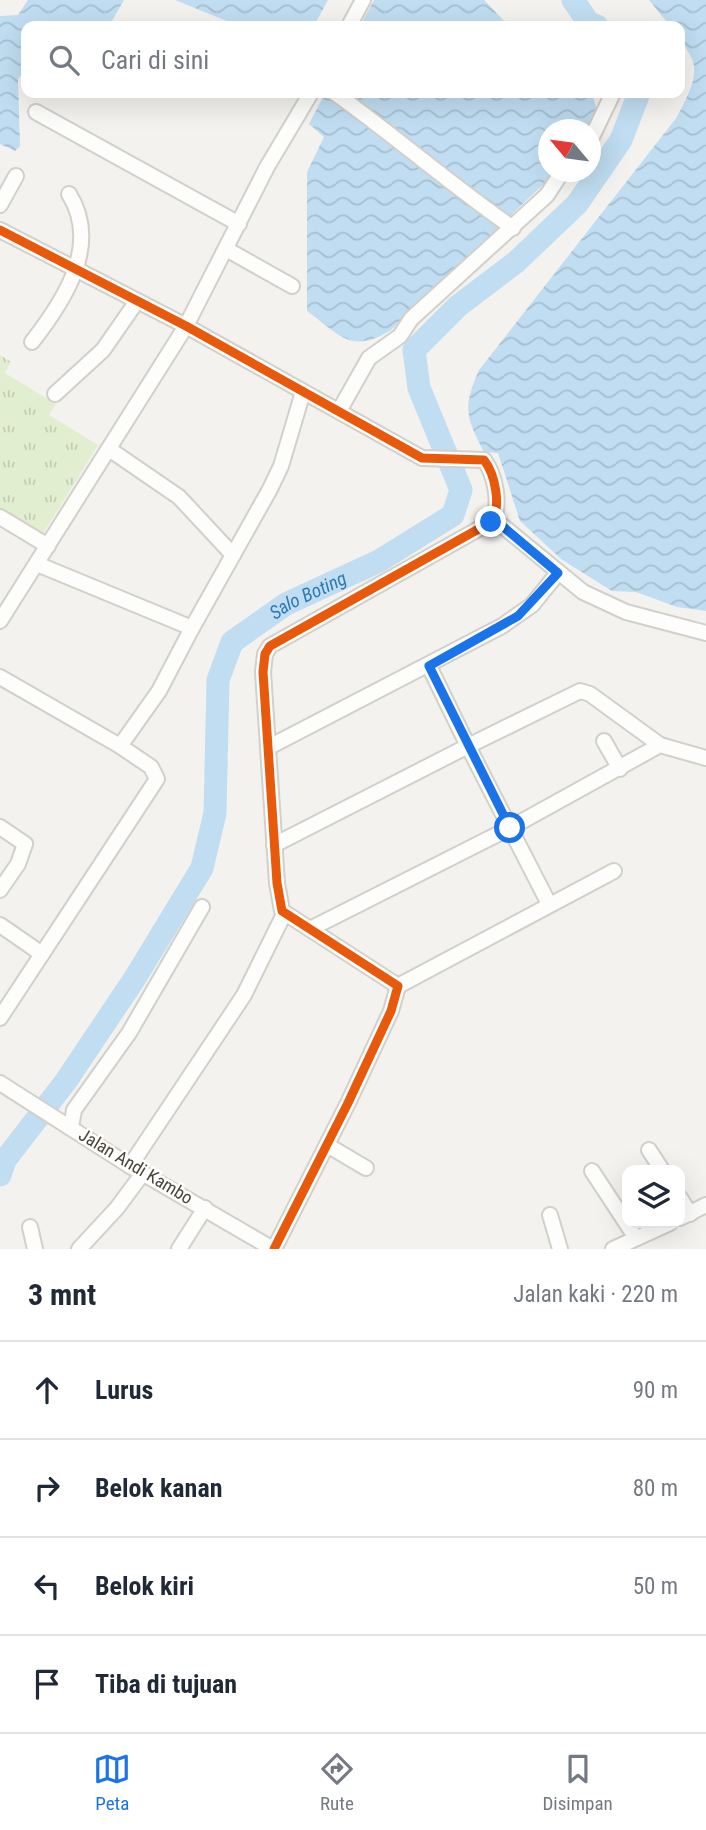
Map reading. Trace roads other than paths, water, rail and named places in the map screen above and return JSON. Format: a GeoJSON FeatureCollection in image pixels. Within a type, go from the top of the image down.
{"type":"FeatureCollection","features":[{"type":"Feature","properties":{"kind":"street"},"geometry":{"type":"LineString","coordinates":[[352,21],[363,0]]}},
{"type":"Feature","properties":{"kind":"street"},"geometry":{"type":"LineString","coordinates":[[0,621],[186,326],[267,167],[308,98]]}},
{"type":"Feature","properties":{"kind":"street"},"geometry":{"type":"LineString","coordinates":[[341,98],[396,136],[480,205],[513,228]]}},
{"type":"Feature","properties":{"kind":"street"},"geometry":{"type":"LineString","coordinates":[[601,119],[611,98]]}},
{"type":"Feature","properties":{"kind":"street"},"geometry":{"type":"LineString","coordinates":[[36,112],[239,224]]}},
{"type":"Feature","properties":{"kind":"street"},"geometry":{"type":"LineString","coordinates":[[0,205],[16,176]]}},
{"type":"Feature","properties":{"kind":"street"},"geometry":{"type":"LineString","coordinates":[[338,411],[369,358],[400,336],[411,319],[513,228],[547,195],[555,182]]}},
{"type":"Feature","properties":{"kind":"street"},"geometry":{"type":"LineString","coordinates":[[32,342],[54,314],[76,271],[81,219],[69,194]]}},
{"type":"Feature","properties":{"kind":"street"},"geometry":{"type":"LineString","coordinates":[[0,230],[186,326],[428,460],[484,460],[491,471],[495,491],[494,519]]}},
{"type":"Feature","properties":{"kind":"street"},"geometry":{"type":"LineString","coordinates":[[226,249],[292,286]]}},
{"type":"Feature","properties":{"kind":"street"},"geometry":{"type":"LineString","coordinates":[[55,394],[103,350],[137,301]]}},
{"type":"Feature","properties":{"kind":"street"},"geometry":{"type":"LineString","coordinates":[[120,746],[159,691],[281,466],[303,392]]}},
{"type":"Feature","properties":{"kind":"street"},"geometry":{"type":"LineString","coordinates":[[109,449],[179,496],[233,555]]}},
{"type":"Feature","properties":{"kind":"street"},"geometry":{"type":"LineString","coordinates":[[0,517],[48,546]]}},
{"type":"Feature","properties":{"kind":"street"},"geometry":{"type":"LineString","coordinates":[[494,519],[583,592],[626,612],[706,633]]}},
{"type":"Feature","properties":{"kind":"street"},"geometry":{"type":"LineString","coordinates":[[79,1249],[117,1208],[136,1169],[244,995],[284,914],[277,883],[274,845],[263,672],[265,653],[271,646],[494,519]]}},
{"type":"Feature","properties":{"kind":"street"},"geometry":{"type":"LineString","coordinates":[[37,564],[192,628]]}},
{"type":"Feature","properties":{"kind":"street"},"geometry":{"type":"LineString","coordinates":[[269,747],[429,666],[518,616],[558,573]]}},
{"type":"Feature","properties":{"kind":"street"},"geometry":{"type":"LineString","coordinates":[[429,666],[549,904]]}},
{"type":"Feature","properties":{"kind":"street"},"geometry":{"type":"LineString","coordinates":[[0,677],[120,746],[151,767],[157,779],[0,1018]]}},
{"type":"Feature","properties":{"kind":"street"},"geometry":{"type":"LineString","coordinates":[[274,845],[580,691],[590,694],[660,744],[706,758]]}},
{"type":"Feature","properties":{"kind":"street"},"geometry":{"type":"LineString","coordinates":[[604,741],[620,769]]}},
{"type":"Feature","properties":{"kind":"street"},"geometry":{"type":"LineString","coordinates":[[310,929],[510,828],[620,769],[660,744]]}},
{"type":"Feature","properties":{"kind":"street"},"geometry":{"type":"LineString","coordinates":[[0,827],[25,844],[18,864],[0,890]]}},
{"type":"Feature","properties":{"kind":"street"},"geometry":{"type":"LineString","coordinates":[[273,1249],[327,1145],[391,1010],[398,986],[614,871]]}},
{"type":"Feature","properties":{"kind":"street"},"geometry":{"type":"LineString","coordinates":[[67,1124],[129,1033],[202,907]]}},
{"type":"Feature","properties":{"kind":"street"},"geometry":{"type":"LineString","coordinates":[[284,914],[398,986]]}},
{"type":"Feature","properties":{"kind":"street"},"geometry":{"type":"LineString","coordinates":[[0,925],[42,954]]}},
{"type":"Feature","properties":{"kind":"street","name":"Jalan Andi Kambo"},"geometry":{"type":"LineString","coordinates":[[0,1083],[136,1169],[273,1249]]}},
{"type":"Feature","properties":{"kind":"street"},"geometry":{"type":"LineString","coordinates":[[327,1145],[366,1168]]}},
{"type":"Feature","properties":{"kind":"street"},"geometry":{"type":"LineString","coordinates":[[649,1150],[659,1165]]}},
{"type":"Feature","properties":{"kind":"street"},"geometry":{"type":"LineString","coordinates":[[592,1171],[636,1238]]}},
{"type":"Feature","properties":{"kind":"street"},"geometry":{"type":"LineString","coordinates":[[685,1216],[706,1205]]}},
{"type":"Feature","properties":{"kind":"street"},"geometry":{"type":"LineString","coordinates":[[179,1249],[205,1208]]}},
{"type":"Feature","properties":{"kind":"street"},"geometry":{"type":"LineString","coordinates":[[550,1215],[560,1249]]}},
{"type":"Feature","properties":{"kind":"street"},"geometry":{"type":"LineString","coordinates":[[30,1227],[35,1249]]}},
{"type":"Feature","properties":{"kind":"street"},"geometry":{"type":"LineString","coordinates":[[613,1249],[659,1228]]}},
{"type":"Feature","properties":{"kind":"water"},"geometry":{"type":"Polygon","coordinates":[[[28,0],[124,0],[112,21],[21,21],[21,75],[18,79],[20,146],[15,151],[0,144],[0,16],[18,15],[28,0]]]}},
{"type":"Feature","properties":{"kind":"water"},"geometry":{"type":"Polygon","coordinates":[[[175,0],[328,0],[317,21],[227,21],[175,0]]]}},
{"type":"Feature","properties":{"kind":"water"},"geometry":{"type":"Polygon","coordinates":[[[374,0],[484,0],[504,21],[363,21],[374,0]]]}},
{"type":"Feature","properties":{"kind":"water"},"geometry":{"type":"Polygon","coordinates":[[[649,0],[706,0],[706,611],[677,607],[636,592],[612,591],[561,559],[520,521],[498,453],[484,452],[468,411],[470,393],[479,370],[677,117],[688,96],[694,64],[685,45],[685,21],[666,21],[649,0]]]}},
{"type":"Feature","properties":{"kind":"water"},"geometry":{"type":"Polygon","coordinates":[[[322,98],[593,98],[597,110],[592,119],[538,119],[538,182],[546,182],[391,330],[366,341],[346,339],[307,311],[307,172],[324,137],[309,124],[322,98]]]}},
{"type":"Feature","properties":{"kind":"waterway","name":"Salo Boting"},"geometry":{"type":"LineString","coordinates":[[573,0],[588,21]]}},
{"type":"Feature","properties":{"kind":"waterway","name":"Salo Boting"},"geometry":{"type":"LineString","coordinates":[[0,1175],[5,1160],[66,1081],[135,978],[202,868],[215,813],[218,680],[232,642],[286,604],[379,561],[453,515],[461,490],[419,388],[414,350],[458,306],[516,262],[577,204],[621,140],[637,98]]}}]}
